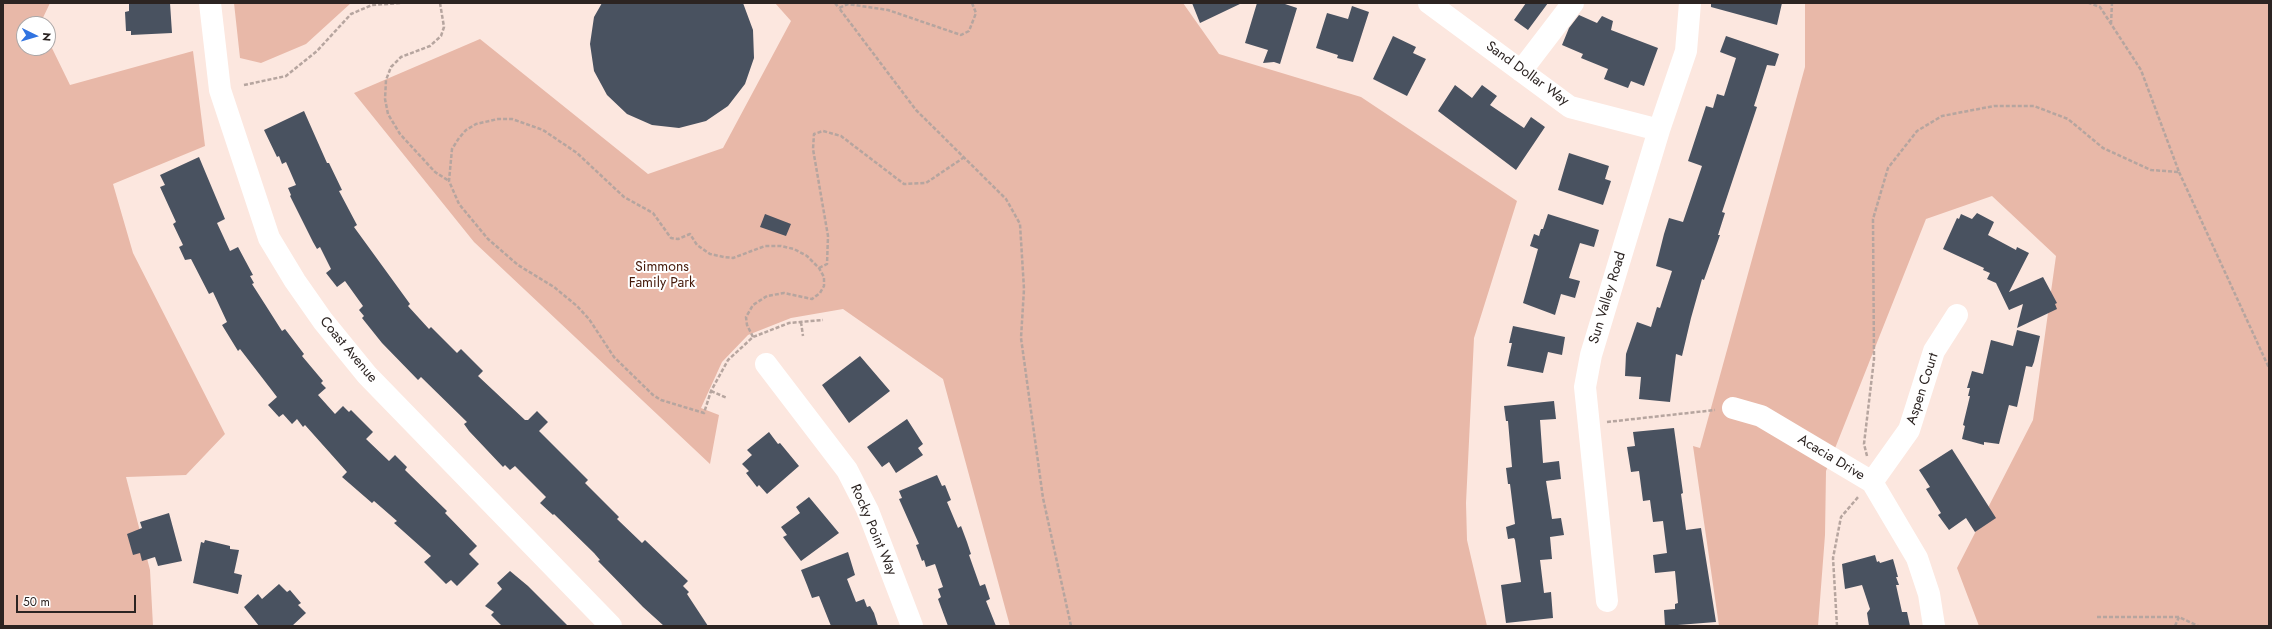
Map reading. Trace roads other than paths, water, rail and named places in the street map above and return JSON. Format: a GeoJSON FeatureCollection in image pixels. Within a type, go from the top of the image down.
{"type":"FeatureCollection","features":[{"type":"Feature","properties":{"kind":"street","name":"Coast Avenue"},"geometry":{"type":"LineString","coordinates":[[210,3],[220,90],[269,238],[295,281],[323,321],[367,375],[611,626]]}},
{"type":"Feature","properties":{"kind":"street","name":"Sand Dollar Way"},"geometry":{"type":"LineString","coordinates":[[1429,3],[1570,107],[1659,130]]}},
{"type":"Feature","properties":{"kind":"street"},"geometry":{"type":"LineString","coordinates":[[1521,71],[1573,3]]}},
{"type":"Feature","properties":{"kind":"street","name":"Sun Valley Road"},"geometry":{"type":"LineString","coordinates":[[1607,601],[1584,387],[1591,355],[1659,130],[1686,52],[1690,3]]}},
{"type":"Feature","properties":{"kind":"street","name":"Aspen Court"},"geometry":{"type":"LineString","coordinates":[[1872,482],[1909,430],[1934,351],[1957,315]]}},
{"type":"Feature","properties":{"kind":"street","name":"Rocky Point Way"},"geometry":{"type":"LineString","coordinates":[[766,364],[847,470],[868,511],[912,626]]}},
{"type":"Feature","properties":{"kind":"street","name":"Acacia Drive"},"geometry":{"type":"LineString","coordinates":[[1733,408],[1761,416],[1872,482],[1917,558],[1929,594],[1934,626]]}},
{"type":"Feature","properties":{"kind":"park label","name":"Simmons Family Park"},"geometry":{"type":"Point","coordinates":[662,276]}}]}
